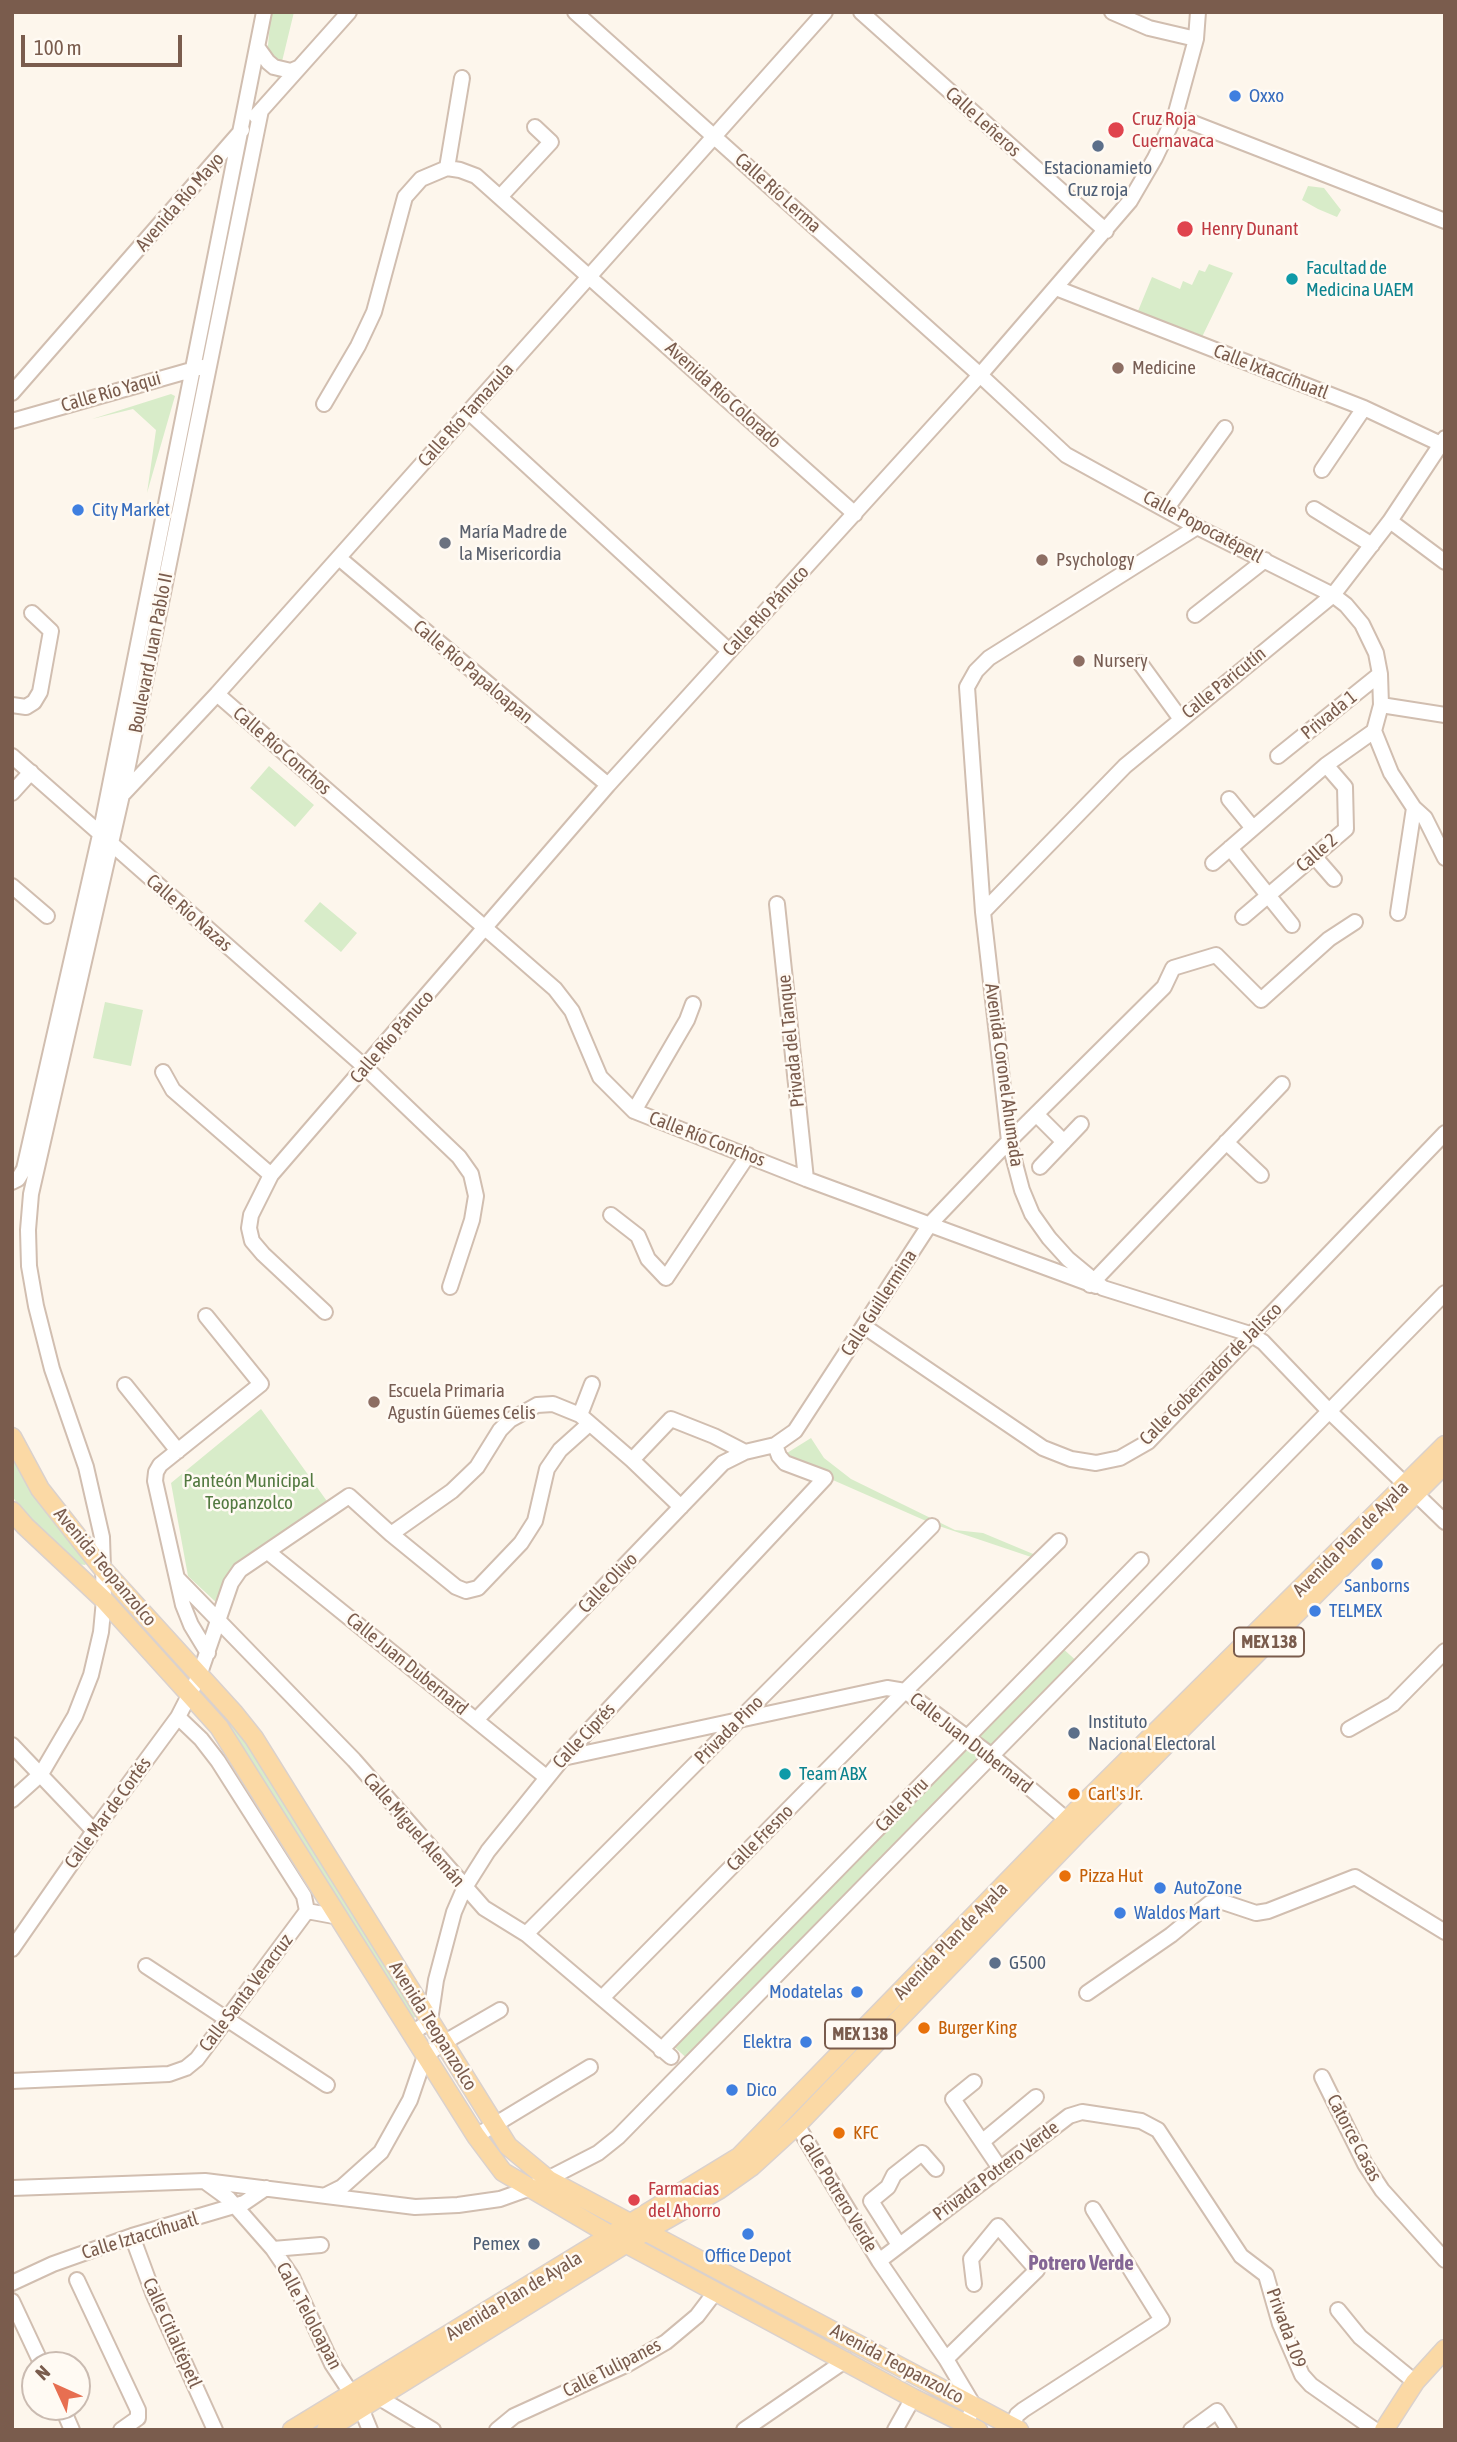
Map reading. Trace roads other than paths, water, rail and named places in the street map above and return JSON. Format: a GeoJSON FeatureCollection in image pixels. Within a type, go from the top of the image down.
{"type":"FeatureCollection","features":[{"type":"Feature","properties":{"kind":"main road","name":"Avenida Teopanzolco"},"geometry":{"type":"LineString","coordinates":[[12,1437],[40,1489],[103,1569],[254,1738],[493,2126],[508,2146],[548,2180],[1014,2428]]}},
{"type":"Feature","properties":{"kind":"main road","name":"Avenida Plan de Ayala"},"geometry":{"type":"LineString","coordinates":[[374,2390],[638,2228],[739,2157],[1411,1489],[1445,1445]]}},
{"type":"Feature","properties":{"kind":"main road","name":"Avenida Plan de Ayala"},"geometry":{"type":"LineString","coordinates":[[1411,1489],[1445,1464]]}},
{"type":"Feature","properties":{"kind":"main road","name":"Avenida Teopanzolco"},"geometry":{"type":"LineString","coordinates":[[12,1511],[18,1525],[104,1600],[190,1694],[234,1749],[425,2056],[476,2136],[503,2172],[619,2240],[972,2427]]}},
{"type":"Feature","properties":{"kind":"main road","name":"Avenida Plan de Ayala"},"geometry":{"type":"LineString","coordinates":[[638,2228],[720,2189],[751,2168],[797,2126],[1074,1826]]}},
{"type":"Feature","properties":{"kind":"main road"},"geometry":{"type":"LineString","coordinates":[[580,2217],[583,2239],[581,2255]]}},
{"type":"Feature","properties":{"kind":"main road","name":"Avenida Plan de Ayala"},"geometry":{"type":"LineString","coordinates":[[292,2430],[357,2401],[581,2255],[619,2240]]}},
{"type":"Feature","properties":{"kind":"main road"},"geometry":{"type":"LineString","coordinates":[[787,2329],[796,2310]]}},
{"type":"Feature","properties":{"kind":"main road"},"geometry":{"type":"LineString","coordinates":[[1384,2430],[1415,2382],[1445,2349]]}},
{"type":"Feature","properties":{"kind":"main road","name":"Avenida Plan de Ayala"},"geometry":{"type":"LineString","coordinates":[[326,2430],[357,2401]]}},
{"type":"Feature","properties":{"kind":"street","name":"Boulevard Juan Pablo II"},"geometry":{"type":"LineString","coordinates":[[12,1800],[41,1774],[75,1716],[91,1675],[101,1632],[104,1600],[102,1537],[86,1468],[52,1369],[36,1306],[29,1266],[27,1230],[31,1194],[105,840],[104,815],[243,130],[264,12]]}},
{"type":"Feature","properties":{"kind":"street","name":"Avenida Río Mayo"},"geometry":{"type":"LineString","coordinates":[[12,393],[349,12]]}},
{"type":"Feature","properties":{"kind":"street","name":"Calle Río Lerma"},"geometry":{"type":"LineString","coordinates":[[575,12],[981,375]]}},
{"type":"Feature","properties":{"kind":"street","name":"Calle Río Tamazula"},"geometry":{"type":"LineString","coordinates":[[104,815],[217,694],[825,12]]}},
{"type":"Feature","properties":{"kind":"street","name":"Calle Leñeros"},"geometry":{"type":"LineString","coordinates":[[861,12],[1106,231]]}},
{"type":"Feature","properties":{"kind":"street"},"geometry":{"type":"LineString","coordinates":[[1112,12],[1149,27],[1196,39]]}},
{"type":"Feature","properties":{"kind":"street","name":"Calle Río Pánuco"},"geometry":{"type":"LineString","coordinates":[[326,1312],[252,1241],[249,1228],[251,1215],[271,1175],[608,785],[981,375],[1130,201],[1156,158],[1175,116],[1196,39],[1198,12]]}},
{"type":"Feature","properties":{"kind":"street"},"geometry":{"type":"LineString","coordinates":[[258,48],[274,67],[290,71],[298,68]]}},
{"type":"Feature","properties":{"kind":"street"},"geometry":{"type":"LineString","coordinates":[[324,404],[358,346],[374,312],[405,197],[421,179],[447,168],[462,78]]}},
{"type":"Feature","properties":{"kind":"street","name":"Boulevard Juan Pablo II"},"geometry":{"type":"LineString","coordinates":[[12,1182],[18,1180],[24,1169],[105,840],[122,795],[261,110]]}},
{"type":"Feature","properties":{"kind":"street"},"geometry":{"type":"LineString","coordinates":[[1175,116],[1445,220]]}},
{"type":"Feature","properties":{"kind":"street"},"geometry":{"type":"LineString","coordinates":[[500,197],[551,142],[535,127]]}},
{"type":"Feature","properties":{"kind":"street","name":"Avenida Río Colorado"},"geometry":{"type":"LineString","coordinates":[[447,168],[476,176],[855,514]]}},
{"type":"Feature","properties":{"kind":"street","name":"Calle Ixtaccíhuatl"},"geometry":{"type":"LineString","coordinates":[[1056,288],[1364,408],[1444,443]]}},
{"type":"Feature","properties":{"kind":"street","name":"Calle Río Yaqui"},"geometry":{"type":"LineString","coordinates":[[12,421],[210,364]]}},
{"type":"Feature","properties":{"kind":"street","name":"Calle Popocatépetl"},"geometry":{"type":"LineString","coordinates":[[981,375],[1066,455],[1167,508],[1197,527],[1333,595],[1346,605],[1362,624],[1376,653],[1381,705],[1374,731]]}},
{"type":"Feature","properties":{"kind":"street"},"geometry":{"type":"LineString","coordinates":[[1322,470],[1364,408]]}},
{"type":"Feature","properties":{"kind":"street"},"geometry":{"type":"LineString","coordinates":[[469,412],[729,651]]}},
{"type":"Feature","properties":{"kind":"street"},"geometry":{"type":"LineString","coordinates":[[1167,508],[1225,428]]}},
{"type":"Feature","properties":{"kind":"street","name":"Calle Paricutín"},"geometry":{"type":"LineString","coordinates":[[984,912],[1125,766],[1333,595],[1390,521],[1444,443]]}},
{"type":"Feature","properties":{"kind":"street"},"geometry":{"type":"LineString","coordinates":[[1314,509],[1372,545]]}},
{"type":"Feature","properties":{"kind":"street"},"geometry":{"type":"LineString","coordinates":[[1390,521],[1445,562]]}},
{"type":"Feature","properties":{"kind":"street","name":"Avenida Coronel Ahumada"},"geometry":{"type":"LineString","coordinates":[[1197,527],[989,657],[976,671],[967,687],[984,912],[1009,1141],[1021,1190],[1032,1214],[1049,1238],[1096,1284],[1250,1334],[1263,1342],[1330,1412],[1445,1522]]}},
{"type":"Feature","properties":{"kind":"street","name":"Calle Río Papaloapan"},"geometry":{"type":"LineString","coordinates":[[339,558],[608,785]]}},
{"type":"Feature","properties":{"kind":"street"},"geometry":{"type":"LineString","coordinates":[[1195,615],[1265,560]]}},
{"type":"Feature","properties":{"kind":"street"},"geometry":{"type":"LineString","coordinates":[[12,705],[26,707],[34,702],[40,692],[51,631],[33,613]]}},
{"type":"Feature","properties":{"kind":"street"},"geometry":{"type":"LineString","coordinates":[[1140,663],[1180,719]]}},
{"type":"Feature","properties":{"kind":"street","name":"Privada 1"},"geometry":{"type":"LineString","coordinates":[[1278,756],[1380,674]]}},
{"type":"Feature","properties":{"kind":"street","name":"Calle Río Conchos"},"geometry":{"type":"LineString","coordinates":[[217,694],[555,989],[572,1011],[600,1077],[634,1111],[1030,1262],[1096,1284]]}},
{"type":"Feature","properties":{"kind":"street"},"geometry":{"type":"LineString","coordinates":[[1381,705],[1445,715]]}},
{"type":"Feature","properties":{"kind":"street"},"geometry":{"type":"LineString","coordinates":[[1213,863],[1326,765],[1374,731],[1391,773],[1414,808],[1425,818],[1445,859]]}},
{"type":"Feature","properties":{"kind":"street","name":"Calle Río Nazas"},"geometry":{"type":"LineString","coordinates":[[12,756],[366,1068],[459,1157],[471,1174],[476,1196],[472,1220],[450,1287]]}},
{"type":"Feature","properties":{"kind":"street","name":"Calle 2"},"geometry":{"type":"LineString","coordinates":[[1243,917],[1346,829],[1345,787],[1326,765]]}},
{"type":"Feature","properties":{"kind":"street"},"geometry":{"type":"LineString","coordinates":[[12,793],[31,772]]}},
{"type":"Feature","properties":{"kind":"street"},"geometry":{"type":"LineString","coordinates":[[1229,799],[1252,827]]}},
{"type":"Feature","properties":{"kind":"street"},"geometry":{"type":"LineString","coordinates":[[1398,913],[1414,808]]}},
{"type":"Feature","properties":{"kind":"street"},"geometry":{"type":"LineString","coordinates":[[1230,848],[1292,925]]}},
{"type":"Feature","properties":{"kind":"street"},"geometry":{"type":"LineString","coordinates":[[1314,856],[1334,879]]}},
{"type":"Feature","properties":{"kind":"street"},"geometry":{"type":"LineString","coordinates":[[12,886],[47,916]]}},
{"type":"Feature","properties":{"kind":"street","name":"Privada del Tanque"},"geometry":{"type":"LineString","coordinates":[[777,904],[806,1178]]}},
{"type":"Feature","properties":{"kind":"street","name":"Calle Guillermina"},"geometry":{"type":"LineString","coordinates":[[745,1452],[775,1445],[795,1431],[930,1224],[1164,987],[1173,968],[1216,955],[1261,1000],[1329,939],[1355,922]]}},
{"type":"Feature","properties":{"kind":"street"},"geometry":{"type":"LineString","coordinates":[[634,1111],[687,1020],[692,1003]]}},
{"type":"Feature","properties":{"kind":"street"},"geometry":{"type":"LineString","coordinates":[[163,1072],[173,1090],[271,1175]]}},
{"type":"Feature","properties":{"kind":"street"},"geometry":{"type":"LineString","coordinates":[[1096,1284],[1282,1084]]}},
{"type":"Feature","properties":{"kind":"street"},"geometry":{"type":"LineString","coordinates":[[1036,1114],[1064,1142]]}},
{"type":"Feature","properties":{"kind":"street"},"geometry":{"type":"LineString","coordinates":[[1040,1167],[1081,1124]]}},
{"type":"Feature","properties":{"kind":"street","name":"Calle Gobernador de Jalisco"},"geometry":{"type":"LineString","coordinates":[[865,1326],[1043,1448],[1070,1460],[1096,1463],[1120,1458],[1148,1442],[1445,1133]]}},
{"type":"Feature","properties":{"kind":"street"},"geometry":{"type":"LineString","coordinates":[[1226,1142],[1261,1175]]}},
{"type":"Feature","properties":{"kind":"street"},"geometry":{"type":"LineString","coordinates":[[611,1215],[638,1236],[648,1259],[666,1278],[748,1155]]}},
{"type":"Feature","properties":{"kind":"street"},"geometry":{"type":"LineString","coordinates":[[1030,1262],[1040,1257],[1049,1238]]}},
{"type":"Feature","properties":{"kind":"street"},"geometry":{"type":"LineString","coordinates":[[12,2188],[205,2181],[415,2207],[458,2205],[500,2199],[528,2189],[598,2153],[618,2137],[1445,1293]]}},
{"type":"Feature","properties":{"kind":"street"},"geometry":{"type":"LineString","coordinates":[[206,1316],[261,1384],[160,1465],[155,1481],[183,1605],[191,1625],[208,1653]]}},
{"type":"Feature","properties":{"kind":"street"},"geometry":{"type":"LineString","coordinates":[[200,1676],[231,1583],[240,1570],[349,1496],[456,1587],[466,1591],[478,1588],[522,1543],[535,1521],[547,1469],[585,1420],[592,1384]]}},
{"type":"Feature","properties":{"kind":"street"},"geometry":{"type":"LineString","coordinates":[[125,1385],[177,1451]]}},
{"type":"Feature","properties":{"kind":"street"},"geometry":{"type":"LineString","coordinates":[[391,1534],[452,1491],[477,1467],[500,1430],[510,1420],[537,1405],[553,1404],[585,1420],[681,1507]]}},
{"type":"Feature","properties":{"kind":"street"},"geometry":{"type":"LineString","coordinates":[[632,1460],[671,1419],[745,1452]]}},
{"type":"Feature","properties":{"kind":"street","name":"Calle Ciprés"},"geometry":{"type":"LineString","coordinates":[[430,2021],[444,1945],[464,1889],[488,1851],[563,1758],[825,1478],[785,1463],[775,1445]]}},
{"type":"Feature","properties":{"kind":"street","name":"Calle Olivo"},"geometry":{"type":"LineString","coordinates":[[476,1720],[723,1463],[745,1452]]}},
{"type":"Feature","properties":{"kind":"street","name":"Privada Pino"},"geometry":{"type":"LineString","coordinates":[[526,1934],[932,1526]]}},
{"type":"Feature","properties":{"kind":"street","name":"Calle Fresno"},"geometry":{"type":"LineString","coordinates":[[602,1998],[905,1691],[1059,1541]]}},
{"type":"Feature","properties":{"kind":"street","name":"Calle Juan Dubernard"},"geometry":{"type":"LineString","coordinates":[[268,1552],[546,1777]]}},
{"type":"Feature","properties":{"kind":"street","name":"Calle Piru"},"geometry":{"type":"LineString","coordinates":[[666,2053],[1141,1560]]}},
{"type":"Feature","properties":{"kind":"street","name":"Calle Miguel Alemán"},"geometry":{"type":"LineString","coordinates":[[178,1579],[354,1760],[464,1889],[484,1908],[526,1934],[666,2053]]}},
{"type":"Feature","properties":{"kind":"street"},"geometry":{"type":"LineString","coordinates":[[1349,1729],[1393,1704],[1445,1651]]}},
{"type":"Feature","properties":{"kind":"street","name":"Calle Mar de Cortés"},"geometry":{"type":"LineString","coordinates":[[12,1949],[178,1717],[200,1676]]}},
{"type":"Feature","properties":{"kind":"street","name":"Calle Juan Dubernard"},"geometry":{"type":"LineString","coordinates":[[563,1758],[887,1688],[905,1691],[992,1756],[1074,1826]]}},
{"type":"Feature","properties":{"kind":"street"},"geometry":{"type":"LineString","coordinates":[[178,1717],[201,1739],[218,1761],[304,1896],[307,1911],[339,1917]]}},
{"type":"Feature","properties":{"kind":"street"},"geometry":{"type":"LineString","coordinates":[[12,1745],[94,1831]]}},
{"type":"Feature","properties":{"kind":"street"},"geometry":{"type":"LineString","coordinates":[[1087,1993],[1171,1935],[1210,1903],[1220,1901],[1256,1913],[1268,1911],[1355,1877],[1445,1931]]}},
{"type":"Feature","properties":{"kind":"street","name":"Calle Santa Veracruz"},"geometry":{"type":"LineString","coordinates":[[12,2081],[169,2074],[186,2068],[197,2059],[307,1911]]}},
{"type":"Feature","properties":{"kind":"street"},"geometry":{"type":"LineString","coordinates":[[146,1966],[327,2085]]}},
{"type":"Feature","properties":{"kind":"street"},"geometry":{"type":"LineString","coordinates":[[326,2195],[342,2187],[381,2152],[410,2100],[425,2056],[443,2042],[500,2010]]}},
{"type":"Feature","properties":{"kind":"street"},"geometry":{"type":"LineString","coordinates":[[412,2034],[430,2021]]}},
{"type":"Feature","properties":{"kind":"street"},"geometry":{"type":"LineString","coordinates":[[476,2136],[590,2067]]}},
{"type":"Feature","properties":{"kind":"street","name":"Catorce Casas"},"geometry":{"type":"LineString","coordinates":[[1322,2077],[1382,2190],[1445,2260]]}},
{"type":"Feature","properties":{"kind":"street"},"geometry":{"type":"LineString","coordinates":[[974,2082],[953,2099],[999,2167]]}},
{"type":"Feature","properties":{"kind":"street"},"geometry":{"type":"LineString","coordinates":[[983,2141],[1036,2097]]}},
{"type":"Feature","properties":{"kind":"street","name":"Privada Potrero Verde"},"geometry":{"type":"LineString","coordinates":[[899,2245],[1069,2116],[1082,2112],[1141,2121],[1158,2130],[1241,2256],[1266,2275]]}},
{"type":"Feature","properties":{"kind":"street","name":"Calle Potrero Verde"},"geometry":{"type":"LineString","coordinates":[[797,2126],[879,2261],[946,2359],[974,2406]]}},
{"type":"Feature","properties":{"kind":"street"},"geometry":{"type":"LineString","coordinates":[[899,2245],[871,2202],[888,2187],[894,2175],[922,2152],[936,2169]]}},
{"type":"Feature","properties":{"kind":"street","name":"Calle Teloloapan"},"geometry":{"type":"LineString","coordinates":[[205,2181],[221,2192],[235,2207],[273,2249],[292,2277],[332,2364],[357,2401],[370,2430]]}},
{"type":"Feature","properties":{"kind":"street","name":"Calle Iztaccíhuatl"},"geometry":{"type":"LineString","coordinates":[[12,2283],[52,2264],[132,2236],[235,2207],[266,2188]]}},
{"type":"Feature","properties":{"kind":"street"},"geometry":{"type":"LineString","coordinates":[[1014,2428],[1017,2415],[1023,2410],[1162,2320],[1093,2209]]}},
{"type":"Feature","properties":{"kind":"street"},"geometry":{"type":"LineString","coordinates":[[946,2359],[1037,2270],[998,2226],[971,2259],[974,2284]]}},
{"type":"Feature","properties":{"kind":"street","name":"Calle Citlaltépetl"},"geometry":{"type":"LineString","coordinates":[[132,2236],[153,2293],[215,2430]]}},
{"type":"Feature","properties":{"kind":"street"},"geometry":{"type":"LineString","coordinates":[[273,2249],[321,2245]]}},
{"type":"Feature","properties":{"kind":"street","name":"Calle Potrero Verde"},"geometry":{"type":"LineString","coordinates":[[879,2261],[899,2245]]}},
{"type":"Feature","properties":{"kind":"street","name":"Privada 109"},"geometry":{"type":"LineString","coordinates":[[1266,2275],[1280,2324],[1302,2375],[1311,2385],[1375,2430]]}},
{"type":"Feature","properties":{"kind":"street"},"geometry":{"type":"LineString","coordinates":[[77,2280],[138,2410],[138,2418],[121,2430]]}},
{"type":"Feature","properties":{"kind":"street","name":"Calle Tulipanes"},"geometry":{"type":"LineString","coordinates":[[496,2430],[514,2416],[628,2364],[666,2342],[697,2316],[716,2291]]}},
{"type":"Feature","properties":{"kind":"street"},"geometry":{"type":"LineString","coordinates":[[12,2301],[35,2351]]}},
{"type":"Feature","properties":{"kind":"street"},"geometry":{"type":"LineString","coordinates":[[1338,2310],[1360,2337],[1415,2382]]}},
{"type":"Feature","properties":{"kind":"street"},"geometry":{"type":"LineString","coordinates":[[744,2430],[846,2360]]}},
{"type":"Feature","properties":{"kind":"street"},"geometry":{"type":"LineString","coordinates":[[374,2390],[433,2430]]}},
{"type":"Feature","properties":{"kind":"street"},"geometry":{"type":"LineString","coordinates":[[895,2430],[913,2398]]}},
{"type":"Feature","properties":{"kind":"street"},"geometry":{"type":"LineString","coordinates":[[972,2427],[974,2406]]}},
{"type":"Feature","properties":{"kind":"street"},"geometry":{"type":"LineString","coordinates":[[1191,2430],[1217,2411],[1228,2430]]}},
{"type":"Feature","properties":{"kind":"place","name":"Oxxo"},"geometry":{"type":"Point","coordinates":[1235,96]}},
{"type":"Feature","properties":{"kind":"place","name":"Cruz Roja Cuernavaca"},"geometry":{"type":"Point","coordinates":[1116,130]}},
{"type":"Feature","properties":{"kind":"place","name":"Estacionamieto Cruz roja"},"geometry":{"type":"Point","coordinates":[1098,146]}},
{"type":"Feature","properties":{"kind":"place","name":"Henry Dunant"},"geometry":{"type":"Point","coordinates":[1185,229]}},
{"type":"Feature","properties":{"kind":"place","name":"Facultad de Medicina UAEM"},"geometry":{"type":"Point","coordinates":[1292,279]}},
{"type":"Feature","properties":{"kind":"place","name":"Medicine"},"geometry":{"type":"Point","coordinates":[1118,368]}},
{"type":"Feature","properties":{"kind":"place","name":"City Market"},"geometry":{"type":"Point","coordinates":[78,510]}},
{"type":"Feature","properties":{"kind":"place","name":"María Madre de la Misericordia"},"geometry":{"type":"Point","coordinates":[445,543]}},
{"type":"Feature","properties":{"kind":"place","name":"Psychology"},"geometry":{"type":"Point","coordinates":[1042,560]}},
{"type":"Feature","properties":{"kind":"place","name":"Nursery"},"geometry":{"type":"Point","coordinates":[1079,661]}},
{"type":"Feature","properties":{"kind":"place","name":"Escuela Primaria Agustín Güemes Celis"},"geometry":{"type":"Point","coordinates":[374,1402]}},
{"type":"Feature","properties":{"kind":"place","name":"Sanborns"},"geometry":{"type":"Point","coordinates":[1377,1564]}},
{"type":"Feature","properties":{"kind":"place","name":"TELMEX"},"geometry":{"type":"Point","coordinates":[1315,1611]}},
{"type":"Feature","properties":{"kind":"place","name":"Instituto Nacional Electoral"},"geometry":{"type":"Point","coordinates":[1074,1733]}},
{"type":"Feature","properties":{"kind":"place","name":"Team ABX"},"geometry":{"type":"Point","coordinates":[785,1774]}},
{"type":"Feature","properties":{"kind":"place","name":"Carl's Jr."},"geometry":{"type":"Point","coordinates":[1074,1794]}},
{"type":"Feature","properties":{"kind":"place","name":"Pizza Hut"},"geometry":{"type":"Point","coordinates":[1065,1876]}},
{"type":"Feature","properties":{"kind":"place","name":"AutoZone"},"geometry":{"type":"Point","coordinates":[1160,1888]}},
{"type":"Feature","properties":{"kind":"place","name":"Waldos Mart"},"geometry":{"type":"Point","coordinates":[1120,1913]}},
{"type":"Feature","properties":{"kind":"place","name":"G500"},"geometry":{"type":"Point","coordinates":[995,1963]}},
{"type":"Feature","properties":{"kind":"place","name":"Modatelas"},"geometry":{"type":"Point","coordinates":[857,1992]}},
{"type":"Feature","properties":{"kind":"place","name":"Burger King"},"geometry":{"type":"Point","coordinates":[924,2028]}},
{"type":"Feature","properties":{"kind":"place","name":"Elektra"},"geometry":{"type":"Point","coordinates":[806,2042]}},
{"type":"Feature","properties":{"kind":"place","name":"Dico"},"geometry":{"type":"Point","coordinates":[732,2090]}},
{"type":"Feature","properties":{"kind":"place","name":"KFC"},"geometry":{"type":"Point","coordinates":[839,2133]}},
{"type":"Feature","properties":{"kind":"place","name":"Farmacias del Ahorro"},"geometry":{"type":"Point","coordinates":[634,2200]}},
{"type":"Feature","properties":{"kind":"place","name":"Office Depot"},"geometry":{"type":"Point","coordinates":[748,2234]}},
{"type":"Feature","properties":{"kind":"place","name":"Pemex"},"geometry":{"type":"Point","coordinates":[534,2244]}},
{"type":"Feature","properties":{"kind":"district","name":"Potrero Verde"},"geometry":{"type":"Point","coordinates":[1081,2263]}},
{"type":"Feature","properties":{"kind":"park label","name":"Panteón Municipal Teopanzolco"},"geometry":{"type":"Point","coordinates":[249,1492]}}]}
